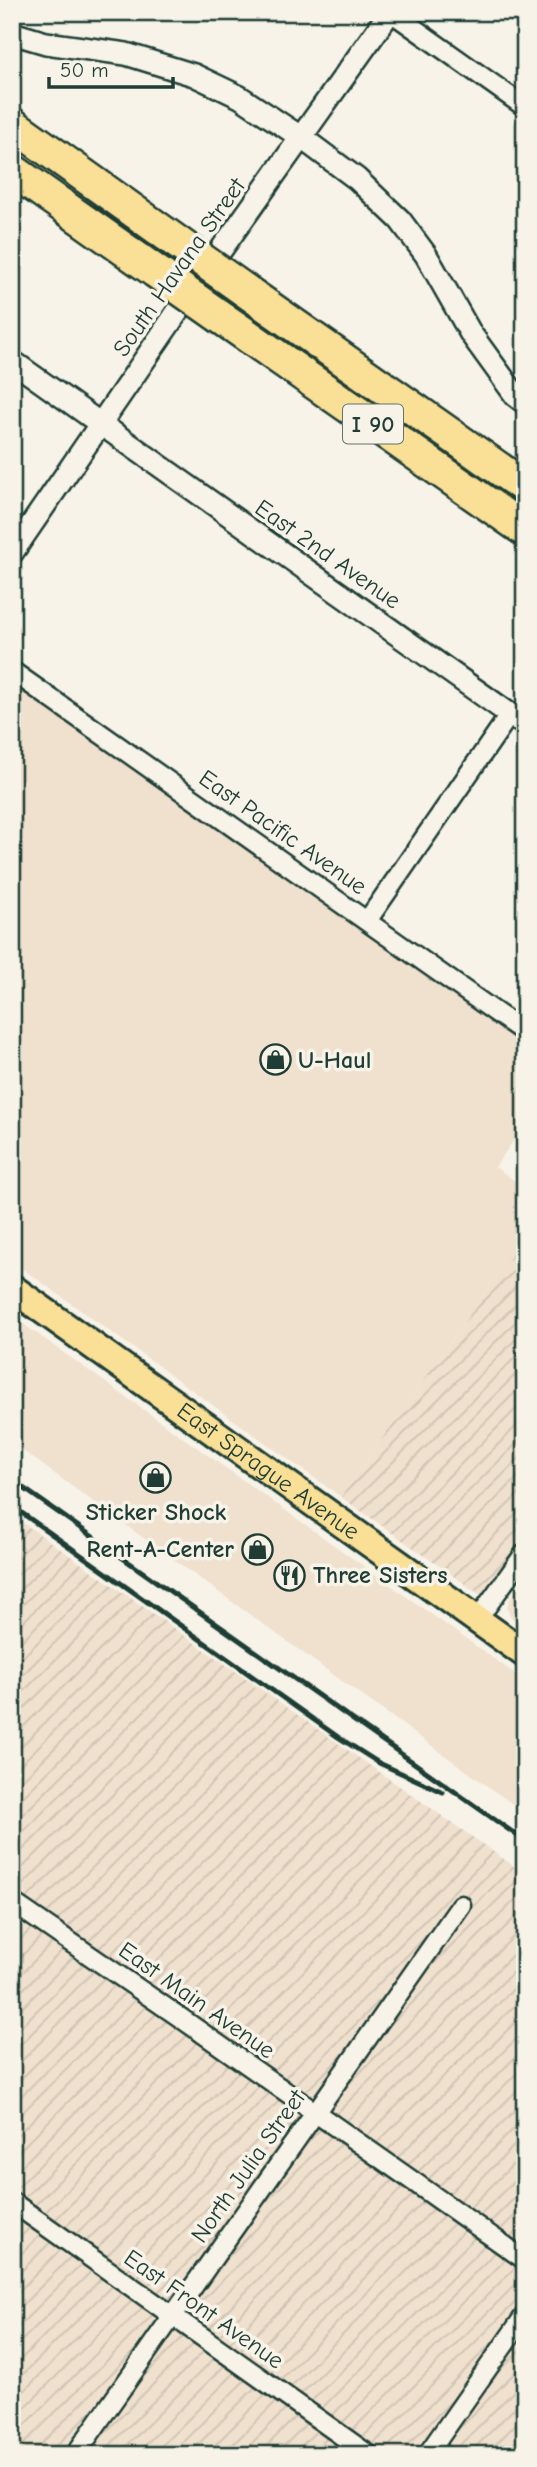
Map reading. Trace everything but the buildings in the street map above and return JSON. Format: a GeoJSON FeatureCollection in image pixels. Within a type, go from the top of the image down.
{"type":"FeatureCollection","features":[{"type":"Feature","properties":{"kind":"highway","name":"I 90"},"geometry":{"type":"LineString","coordinates":[[12,124],[525,487]]}},
{"type":"Feature","properties":{"kind":"highway","name":"I 90"},"geometry":{"type":"LineString","coordinates":[[12,170],[525,530]]}},
{"type":"Feature","properties":{"kind":"highway"},"geometry":{"type":"LineString","coordinates":[[296,370],[525,551]]}},
{"type":"Feature","properties":{"kind":"main road","name":"East Sprague Avenue"},"geometry":{"type":"LineString","coordinates":[[12,1288],[525,1654]]}},
{"type":"Feature","properties":{"kind":"street"},"geometry":{"type":"LineString","coordinates":[[390,12],[525,107]]}},
{"type":"Feature","properties":{"kind":"street","name":"South Havana Street"},"geometry":{"type":"LineString","coordinates":[[12,553],[208,268],[390,12]]}},
{"type":"Feature","properties":{"kind":"street"},"geometry":{"type":"LineString","coordinates":[[12,33],[46,43],[126,54],[194,75],[240,97],[302,138],[357,178],[400,220],[426,255],[471,334],[516,396],[525,403]]}},
{"type":"Feature","properties":{"kind":"street","name":"East 2nd Avenue"},"geometry":{"type":"LineString","coordinates":[[12,361],[517,720]]}},
{"type":"Feature","properties":{"kind":"street","name":"East Pacific Avenue"},"geometry":{"type":"LineString","coordinates":[[12,671],[525,1033]]}},
{"type":"Feature","properties":{"kind":"street"},"geometry":{"type":"LineString","coordinates":[[367,922],[517,720]]}},
{"type":"Feature","properties":{"kind":"street"},"geometry":{"type":"LineString","coordinates":[[478,1620],[525,1553]]}},
{"type":"Feature","properties":{"kind":"street","name":"East Main Avenue"},"geometry":{"type":"LineString","coordinates":[[12,1902],[525,2260]]}},
{"type":"Feature","properties":{"kind":"street","name":"North Julia Street"},"geometry":{"type":"LineString","coordinates":[[75,2455],[461,1905]]}},
{"type":"Feature","properties":{"kind":"street","name":"East Front Avenue"},"geometry":{"type":"LineString","coordinates":[[12,2202],[369,2455]]}},
{"type":"Feature","properties":{"kind":"street"},"geometry":{"type":"LineString","coordinates":[[427,2455],[525,2315]]}},
{"type":"Feature","properties":{"kind":"shaded area"},"geometry":{"type":"Polygon","coordinates":[[[12,681],[525,1046],[525,1124],[495,1167],[525,1188],[525,1236],[341,1497],[12,1261],[12,681]]]}},
{"type":"Feature","properties":{"kind":"shaded area"},"geometry":{"type":"Polygon","coordinates":[[[525,1236],[525,1539],[489,1591],[479,1594],[341,1497],[525,1236]]]}},
{"type":"Feature","properties":{"kind":"shaded area"},"geometry":{"type":"Polygon","coordinates":[[[12,1316],[525,1681],[525,1813],[12,1443],[12,1316]]]}},
{"type":"Feature","properties":{"kind":"shaded area"},"geometry":{"type":"Polygon","coordinates":[[[12,1515],[525,1874],[525,2455],[12,2455],[12,1515]]]}},
{"type":"Feature","properties":{"kind":"shaded area"},"geometry":{"type":"Polygon","coordinates":[[[525,1578],[525,1628],[511,1617],[507,1608],[509,1600],[525,1578]]]}},
{"type":"Feature","properties":{"kind":"railway"},"geometry":{"type":"LineString","coordinates":[[12,1480],[525,1841]]}},
{"type":"Feature","properties":{"kind":"railway"},"geometry":{"type":"LineString","coordinates":[[12,1506],[338,1737],[379,1763],[443,1792]]}},
{"type":"Feature","properties":{"kind":"place","name":"U-Haul"},"geometry":{"type":"Point","coordinates":[275,1060]}},
{"type":"Feature","properties":{"kind":"place","name":"Sticker Shock"},"geometry":{"type":"Point","coordinates":[156,1478]}},
{"type":"Feature","properties":{"kind":"place","name":"Rent-A-Center"},"geometry":{"type":"Point","coordinates":[257,1549]}},
{"type":"Feature","properties":{"kind":"place","name":"Three Sisters"},"geometry":{"type":"Point","coordinates":[290,1575]}}]}
